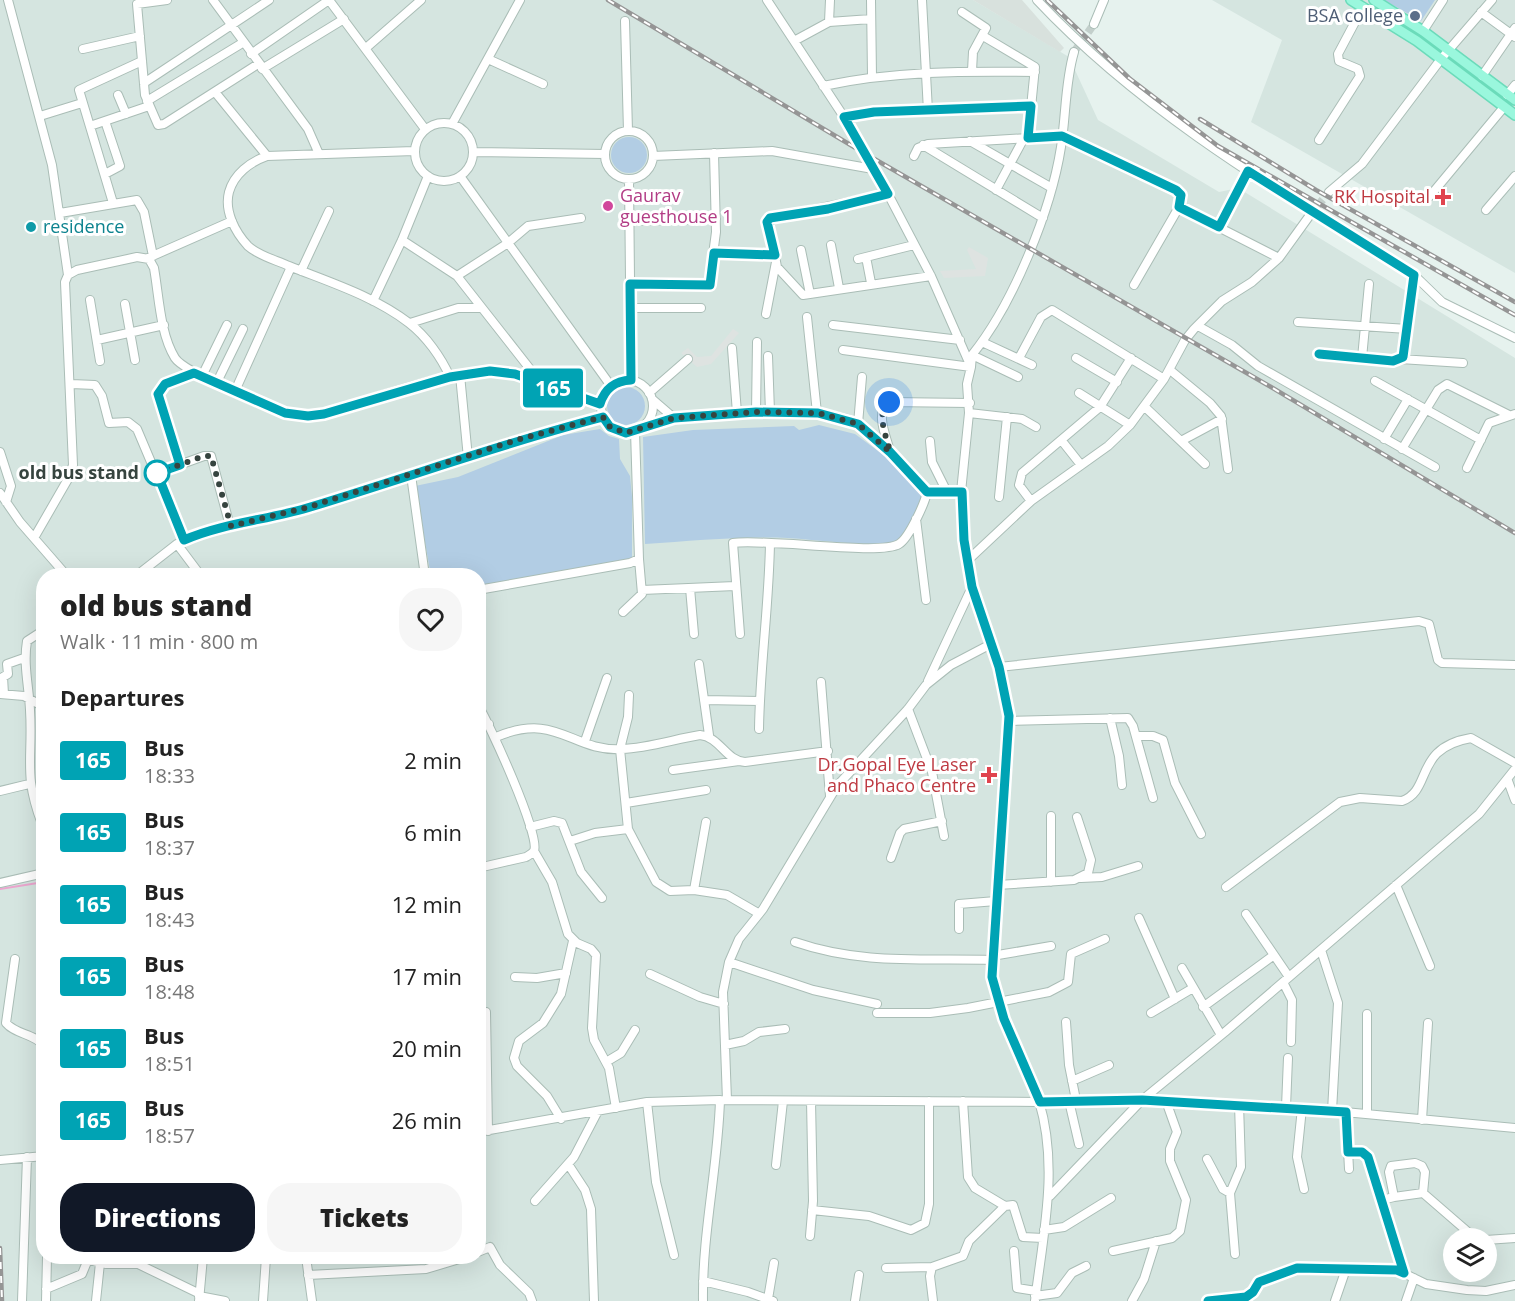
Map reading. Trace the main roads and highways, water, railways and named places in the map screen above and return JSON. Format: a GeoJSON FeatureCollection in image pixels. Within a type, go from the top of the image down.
{"type":"FeatureCollection","features":[{"type":"Feature","properties":{"kind":"main road"},"geometry":{"type":"LineString","coordinates":[[1351,0],[1441,59],[1515,115]]}},
{"type":"Feature","properties":{"kind":"main road"},"geometry":{"type":"LineString","coordinates":[[1374,0],[1423,31],[1511,97]]}},
{"type":"Feature","properties":{"kind":"waterway"},"geometry":{"type":"LineString","coordinates":[[0,889],[36,883]]}},
{"type":"Feature","properties":{"kind":"tunnel"},"geometry":{"type":"LineString","coordinates":[[1074,52],[1094,24]]}},
{"type":"Feature","properties":{"kind":"tunnel"},"geometry":{"type":"LineString","coordinates":[[1310,215],[1329,192]]}},
{"type":"Feature","properties":{"kind":"railway"},"geometry":{"type":"LineString","coordinates":[[608,0],[864,153],[1271,387],[1515,533]]}},
{"type":"Feature","properties":{"kind":"railway"},"geometry":{"type":"LineString","coordinates":[[1047,0],[1129,78],[1218,146],[1515,315]]}},
{"type":"Feature","properties":{"kind":"railway"},"geometry":{"type":"LineString","coordinates":[[1200,119],[1316,190],[1515,302]]}},
{"type":"Feature","properties":{"kind":"railway"},"geometry":{"type":"LineString","coordinates":[[0,1248],[2,1301]]}},
{"type":"Feature","properties":{"kind":"place","name":"BSA college"},"geometry":{"type":"Point","coordinates":[1415,16]}},
{"type":"Feature","properties":{"kind":"place","name":"RK Hospital"},"geometry":{"type":"Point","coordinates":[1443,197]}},
{"type":"Feature","properties":{"kind":"place","name":"Gaurav guesthouse 1"},"geometry":{"type":"Point","coordinates":[608,206]}},
{"type":"Feature","properties":{"kind":"place","name":"residence"},"geometry":{"type":"Point","coordinates":[31,227]}},
{"type":"Feature","properties":{"kind":"place","name":"old bus stand"},"geometry":{"type":"Point","coordinates":[157,473]}},
{"type":"Feature","properties":{"kind":"place","name":"Dr.Gopal Eye Laser and Phaco Centre"},"geometry":{"type":"Point","coordinates":[989,775]}}]}
